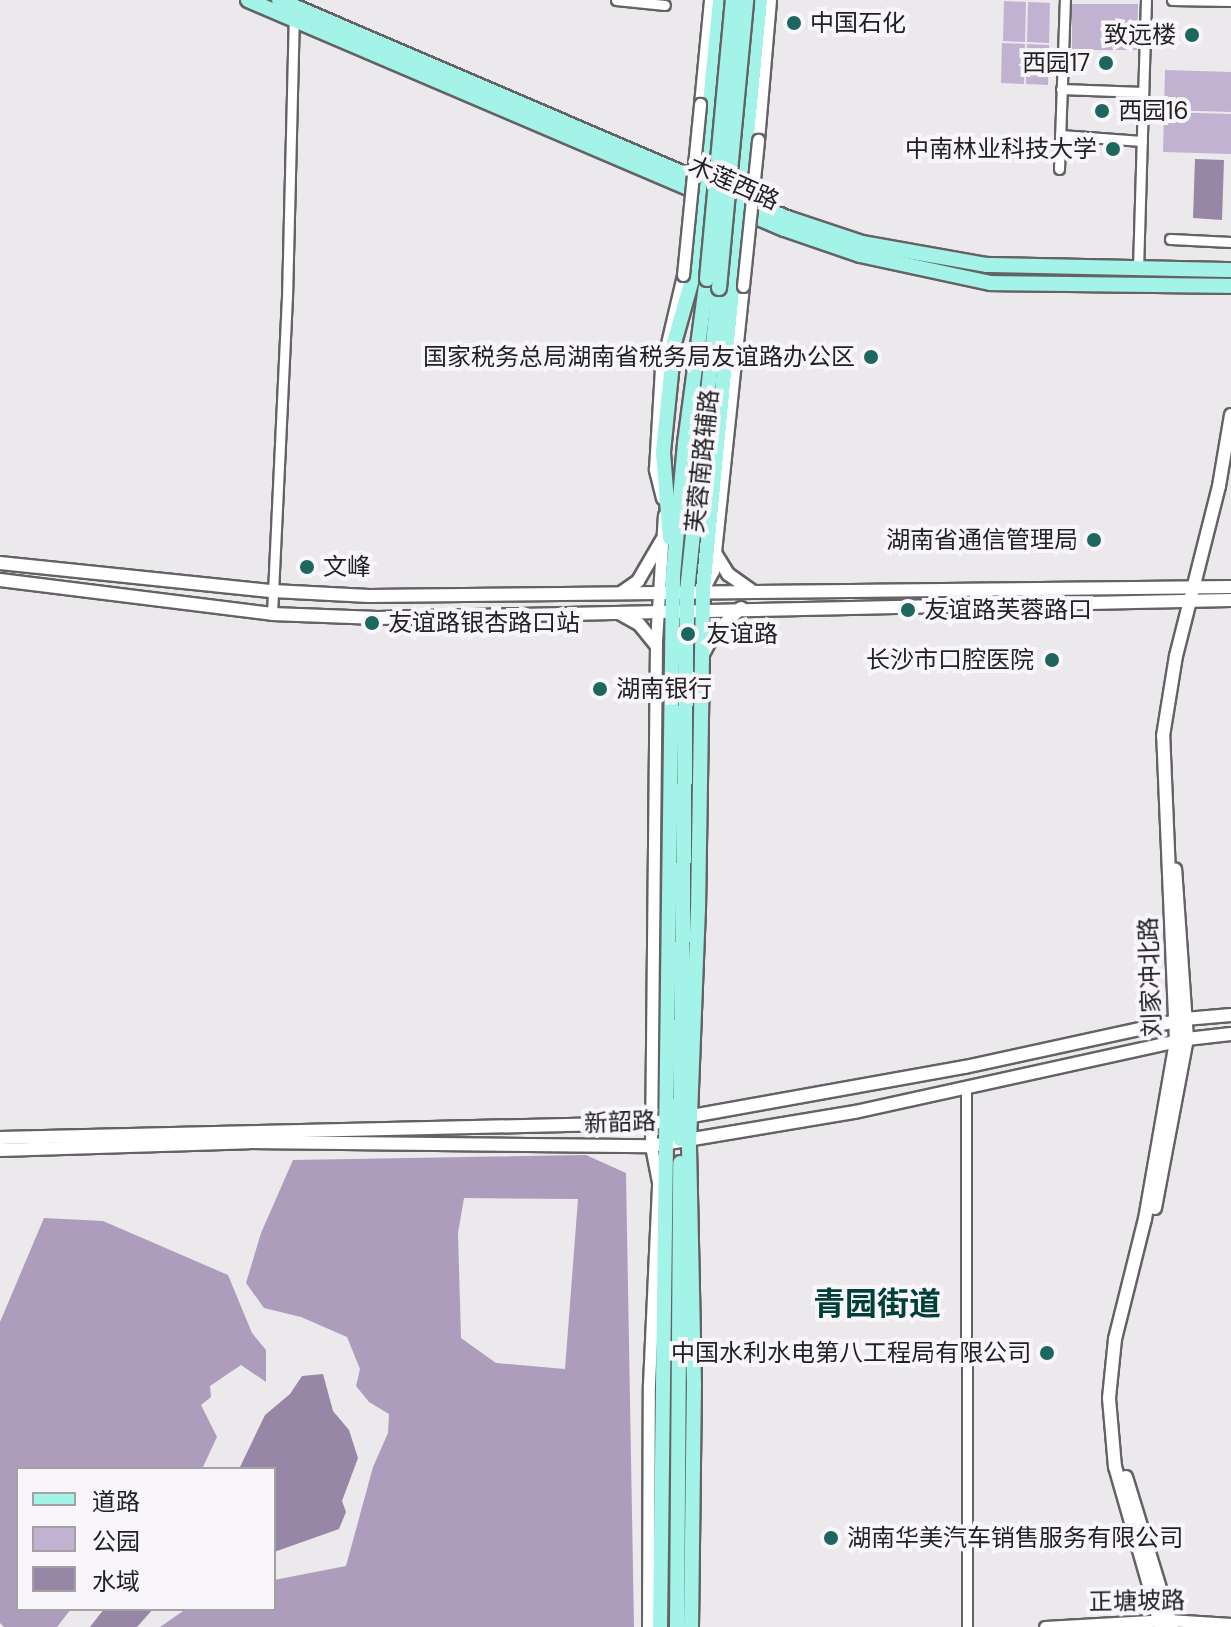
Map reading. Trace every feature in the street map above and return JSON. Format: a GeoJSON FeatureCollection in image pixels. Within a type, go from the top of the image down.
{"type":"FeatureCollection","features":[{"type":"Feature","properties":{"kind":"main road","name":"木莲西路"},"geometry":{"type":"LineString","coordinates":[[248,0],[295,9]]}},
{"type":"Feature","properties":{"kind":"main road","name":"木莲西路"},"geometry":{"type":"LineString","coordinates":[[279,0],[703,187],[784,229],[860,255],[991,283],[1231,286]]}},
{"type":"Feature","properties":{"kind":"main road"},"geometry":{"type":"LineString","coordinates":[[664,508],[674,343],[692,290],[720,0]]}},
{"type":"Feature","properties":{"kind":"main road"},"geometry":{"type":"LineString","coordinates":[[673,1120],[680,591],[697,498],[733,0]]}},
{"type":"Feature","properties":{"kind":"main road"},"geometry":{"type":"LineString","coordinates":[[673,575],[685,443],[713,283],[746,0]]}},
{"type":"Feature","properties":{"kind":"main road"},"geometry":{"type":"LineString","coordinates":[[660,1627],[672,1143],[702,656],[703,590],[760,0]]}},
{"type":"Feature","properties":{"kind":"main road","name":"木莲西路"},"geometry":{"type":"LineString","coordinates":[[738,203],[862,243],[929,257],[1000,266],[1231,270]]}},
{"type":"Feature","properties":{"kind":"main road","name":"刘家冲北路"},"geometry":{"type":"LineString","coordinates":[[1165,1624],[1115,1467],[1109,1398],[1115,1339],[1145,1219],[1181,1040],[1171,736],[1194,594],[1219,486],[1231,415]]}},
{"type":"Feature","properties":{"kind":"main road","name":"刘家冲北路"},"geometry":{"type":"LineString","coordinates":[[1194,594],[1231,445]]}},
{"type":"Feature","properties":{"kind":"main road"},"geometry":{"type":"LineString","coordinates":[[664,470],[673,575],[680,591]]}},
{"type":"Feature","properties":{"kind":"main road"},"geometry":{"type":"LineString","coordinates":[[697,498],[717,534]]}},
{"type":"Feature","properties":{"kind":"main road"},"geometry":{"type":"LineString","coordinates":[[621,593],[638,581],[662,540]]}},
{"type":"Feature","properties":{"kind":"main road"},"geometry":{"type":"LineString","coordinates":[[715,553],[728,574],[751,590]]}},
{"type":"Feature","properties":{"kind":"main road"},"geometry":{"type":"LineString","coordinates":[[0,563],[273,591],[369,596],[751,590],[1194,594],[1231,600]]}},
{"type":"Feature","properties":{"kind":"main road"},"geometry":{"type":"LineString","coordinates":[[0,580],[272,614],[378,618],[1194,594],[1231,587]]}},
{"type":"Feature","properties":{"kind":"main road"},"geometry":{"type":"LineString","coordinates":[[702,656],[713,635],[741,608]]}},
{"type":"Feature","properties":{"kind":"main road"},"geometry":{"type":"LineString","coordinates":[[617,612],[639,624],[656,645]]}},
{"type":"Feature","properties":{"kind":"main road","name":"新韶路"},"geometry":{"type":"LineString","coordinates":[[0,1138],[673,1120],[937,1073],[1180,1020],[1231,1015]]}},
{"type":"Feature","properties":{"kind":"main road","name":"新韶路"},"geometry":{"type":"LineString","coordinates":[[0,1150],[249,1142],[672,1143],[966,1090],[1181,1040],[1231,1034]]}},
{"type":"Feature","properties":{"kind":"main road"},"geometry":{"type":"LineString","coordinates":[[672,1143],[677,1627]]}},
{"type":"Feature","properties":{"kind":"main road"},"geometry":{"type":"LineString","coordinates":[[672,1143],[694,1385],[691,1627]]}},
{"type":"Feature","properties":{"kind":"street"},"geometry":{"type":"LineString","coordinates":[[616,0],[665,5]]}},
{"type":"Feature","properties":{"kind":"street"},"geometry":{"type":"LineString","coordinates":[[648,1627],[649,1384],[658,1182],[672,1143],[673,1120],[656,645],[664,508],[655,469],[661,369],[683,275],[710,0]]}},
{"type":"Feature","properties":{"kind":"street","name":"芙蓉南路辅路"},"geometry":{"type":"LineString","coordinates":[[703,590],[713,571],[770,0]]}},
{"type":"Feature","properties":{"kind":"street"},"geometry":{"type":"LineString","coordinates":[[1059,169],[1065,0]]}},
{"type":"Feature","properties":{"kind":"street"},"geometry":{"type":"LineString","coordinates":[[1138,269],[1146,0]]}},
{"type":"Feature","properties":{"kind":"street"},"geometry":{"type":"LineString","coordinates":[[1172,0],[1231,1]]}},
{"type":"Feature","properties":{"kind":"street"},"geometry":{"type":"LineString","coordinates":[[272,614],[287,298],[295,9]]}},
{"type":"Feature","properties":{"kind":"street"},"geometry":{"type":"LineString","coordinates":[[1061,89],[1143,92]]}},
{"type":"Feature","properties":{"kind":"street"},"geometry":{"type":"LineString","coordinates":[[1060,135],[1142,141]]}},
{"type":"Feature","properties":{"kind":"street"},"geometry":{"type":"LineString","coordinates":[[1170,239],[1231,242]]}},
{"type":"Feature","properties":{"kind":"street"},"geometry":{"type":"LineString","coordinates":[[966,1090],[967,1627]]}},
{"type":"Feature","properties":{"kind":"street","name":"正塘坡路"},"geometry":{"type":"LineString","coordinates":[[1045,1627],[1231,1624]]}},
{"type":"Feature","properties":{"kind":"green space"},"geometry":{"type":"Polygon","coordinates":[[[1004,1],[1026,2],[1025,42],[1003,41],[1004,1]]]}},
{"type":"Feature","properties":{"kind":"green space"},"geometry":{"type":"Polygon","coordinates":[[[1028,2],[1050,3],[1049,43],[1027,42],[1028,2]]]}},
{"type":"Feature","properties":{"kind":"green space"},"geometry":{"type":"Polygon","coordinates":[[[1072,4],[1138,4],[1137,50],[1072,50],[1072,4]]]}},
{"type":"Feature","properties":{"kind":"green space"},"geometry":{"type":"Polygon","coordinates":[[[1002,43],[1025,44],[1024,84],[1001,83],[1002,43]]]}},
{"type":"Feature","properties":{"kind":"green space"},"geometry":{"type":"Polygon","coordinates":[[[1027,44],[1049,45],[1048,85],[1026,84],[1027,44]]]}},
{"type":"Feature","properties":{"kind":"green space"},"geometry":{"type":"Polygon","coordinates":[[[1165,70],[1231,72],[1231,112],[1164,110],[1165,70]]]}},
{"type":"Feature","properties":{"kind":"green space"},"geometry":{"type":"Polygon","coordinates":[[[1164,112],[1231,114],[1231,154],[1163,152],[1164,112]]]}},
{"type":"Feature","properties":{"kind":"shaded area"},"geometry":{"type":"Polygon","coordinates":[[[586,1155],[626,1173],[634,1627],[160,1627],[183,1611],[276,1611],[276,1580],[346,1566],[373,1467],[388,1433],[389,1414],[369,1402],[356,1386],[360,1369],[347,1337],[301,1317],[264,1308],[246,1283],[261,1233],[293,1160],[586,1155]],[[464,1198],[458,1233],[461,1338],[496,1363],[565,1369],[578,1199],[464,1198]]]}},
{"type":"Feature","properties":{"kind":"shaded area"},"geometry":{"type":"Polygon","coordinates":[[[44,1218],[103,1221],[228,1275],[252,1333],[266,1350],[266,1382],[241,1365],[210,1386],[211,1397],[201,1405],[217,1437],[203,1467],[16,1467],[16,1611],[69,1611],[57,1627],[4,1627],[0,1623],[0,1322],[44,1218]]]}},
{"type":"Feature","properties":{"kind":"water"},"geometry":{"type":"Polygon","coordinates":[[[1195,159],[1224,160],[1222,220],[1193,218],[1195,159]]]}},
{"type":"Feature","properties":{"kind":"water"},"geometry":{"type":"Polygon","coordinates":[[[323,1374],[333,1411],[349,1430],[358,1458],[342,1501],[346,1512],[339,1529],[276,1551],[276,1467],[240,1467],[265,1415],[290,1394],[302,1376],[323,1374]]]}},
{"type":"Feature","properties":{"kind":"water"},"geometry":{"type":"Polygon","coordinates":[[[102,1611],[151,1611],[137,1627],[90,1627],[102,1611]]]}},
{"type":"Feature","properties":{"kind":"place","name":"中国石化"},"geometry":{"type":"Point","coordinates":[794,23]}},
{"type":"Feature","properties":{"kind":"place","name":"致远楼"},"geometry":{"type":"Point","coordinates":[1192,35]}},
{"type":"Feature","properties":{"kind":"place","name":"西园17"},"geometry":{"type":"Point","coordinates":[1106,63]}},
{"type":"Feature","properties":{"kind":"place","name":"西园16"},"geometry":{"type":"Point","coordinates":[1102,111]}},
{"type":"Feature","properties":{"kind":"place","name":"中南林业科技大学"},"geometry":{"type":"Point","coordinates":[1113,149]}},
{"type":"Feature","properties":{"kind":"place","name":"国家税务总局湖南省税务局友谊路办公区"},"geometry":{"type":"Point","coordinates":[871,357]}},
{"type":"Feature","properties":{"kind":"place","name":"湖南省通信管理局"},"geometry":{"type":"Point","coordinates":[1094,540]}},
{"type":"Feature","properties":{"kind":"place","name":"文峰"},"geometry":{"type":"Point","coordinates":[307,567]}},
{"type":"Feature","properties":{"kind":"place","name":"友谊路芙蓉路口"},"geometry":{"type":"Point","coordinates":[908,610]}},
{"type":"Feature","properties":{"kind":"place","name":"友谊路银杏路口站"},"geometry":{"type":"Point","coordinates":[372,623]}},
{"type":"Feature","properties":{"kind":"place","name":"友谊路"},"geometry":{"type":"Point","coordinates":[688,634]}},
{"type":"Feature","properties":{"kind":"place","name":"长沙市口腔医院"},"geometry":{"type":"Point","coordinates":[1052,660]}},
{"type":"Feature","properties":{"kind":"place","name":"湖南银行"},"geometry":{"type":"Point","coordinates":[600,689]}},
{"type":"Feature","properties":{"kind":"place","name":"中国水利水电第八工程局有限公司"},"geometry":{"type":"Point","coordinates":[1047,1353]}},
{"type":"Feature","properties":{"kind":"place","name":"湖南华美汽车销售服务有限公司"},"geometry":{"type":"Point","coordinates":[831,1538]}},
{"type":"Feature","properties":{"kind":"district","name":"青园街道"},"geometry":{"type":"Point","coordinates":[877,1304]}}]}
